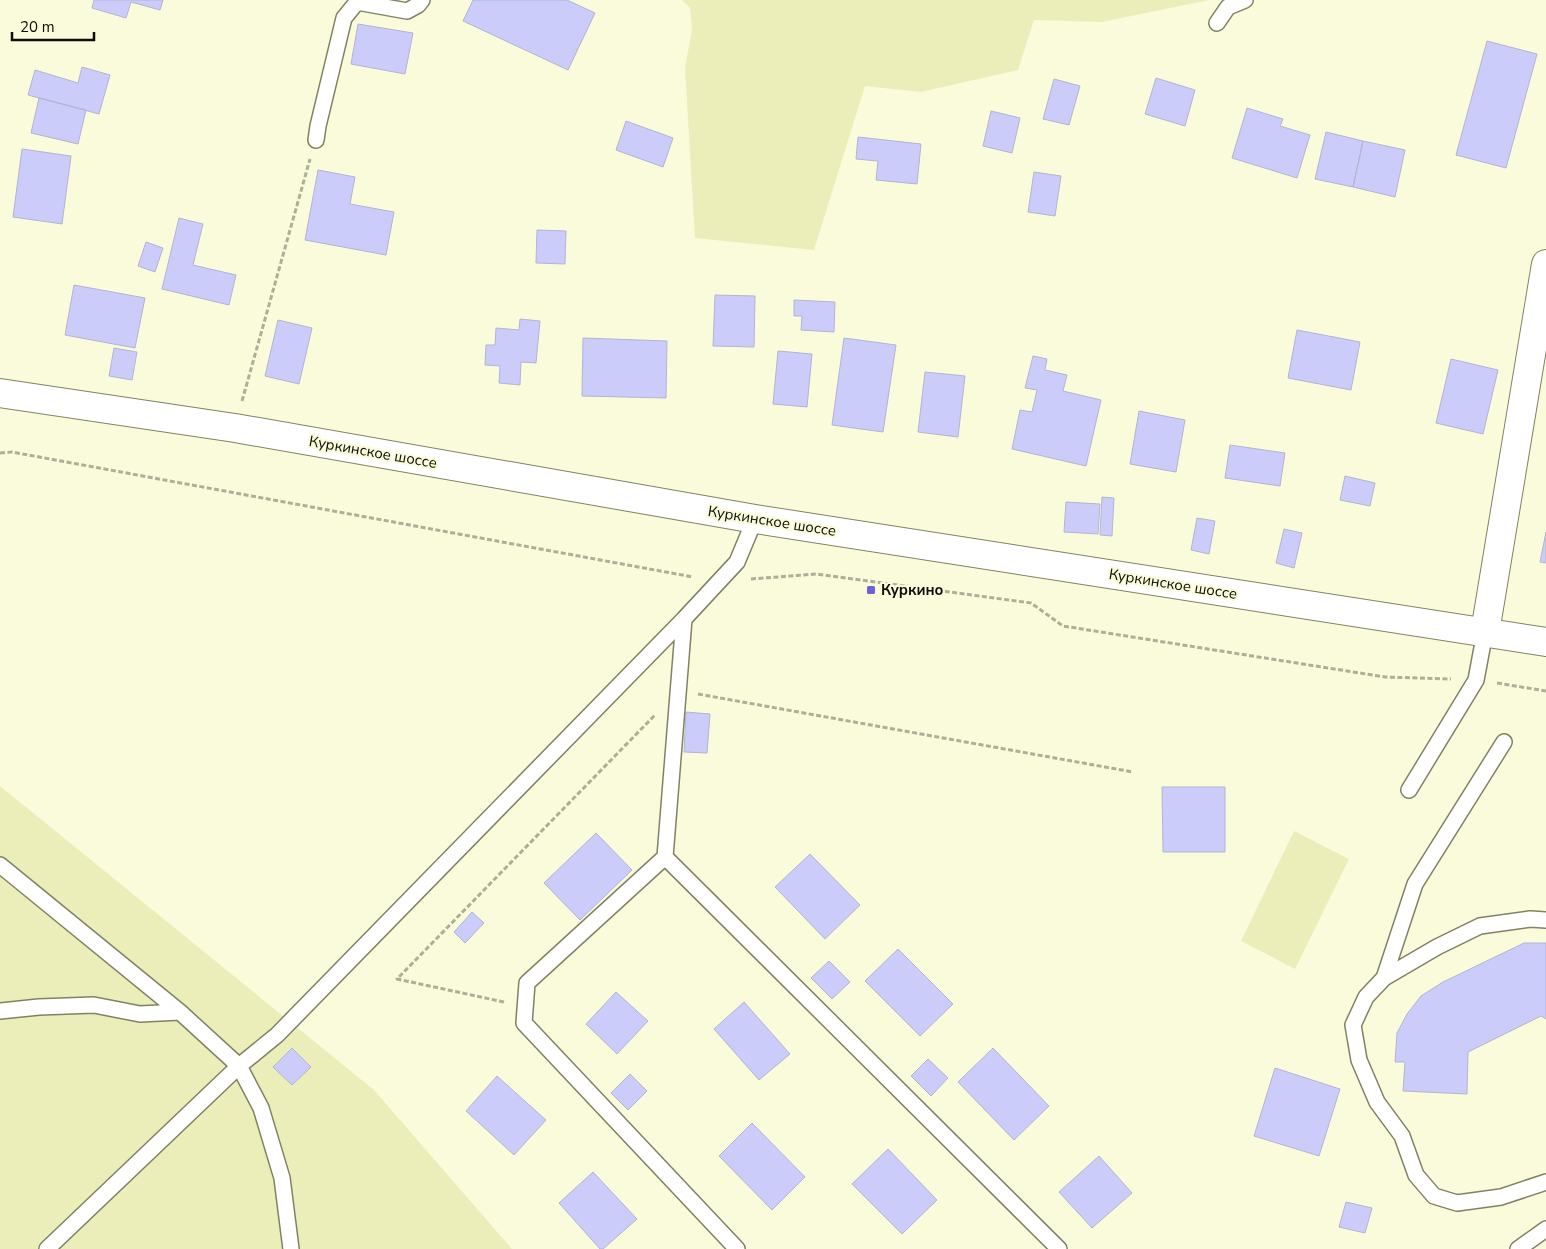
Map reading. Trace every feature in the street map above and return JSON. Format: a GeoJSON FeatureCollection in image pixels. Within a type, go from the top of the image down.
{"type":"FeatureCollection","features":[{"type":"Feature","properties":{"kind":"main road"},"geometry":{"type":"LineString","coordinates":[[1485,632],[1546,264]]}},
{"type":"Feature","properties":{"kind":"main road","name":"Куркинское шоссе"},"geometry":{"type":"LineString","coordinates":[[0,393],[235,428],[754,519],[1546,642]]}},
{"type":"Feature","properties":{"kind":"lane"},"geometry":{"type":"LineString","coordinates":[[316,140],[344,18],[357,2],[407,11],[418,5],[422,0]]}},
{"type":"Feature","properties":{"kind":"lane"},"geometry":{"type":"LineString","coordinates":[[1217,23],[1228,7],[1246,0]]}},
{"type":"Feature","properties":{"kind":"lane"},"geometry":{"type":"LineString","coordinates":[[47,1249],[239,1066],[277,1035],[684,619],[737,562],[754,519]]}},
{"type":"Feature","properties":{"kind":"lane"},"geometry":{"type":"LineString","coordinates":[[684,619],[665,857],[527,983],[524,1023],[737,1249]]}},
{"type":"Feature","properties":{"kind":"lane"},"geometry":{"type":"LineString","coordinates":[[1409,790],[1476,680],[1485,632]]}},
{"type":"Feature","properties":{"kind":"lane"},"geometry":{"type":"LineString","coordinates":[[1384,978],[1415,884],[1504,742]]}},
{"type":"Feature","properties":{"kind":"lane"},"geometry":{"type":"LineString","coordinates":[[665,857],[1059,1249]]}},
{"type":"Feature","properties":{"kind":"lane"},"geometry":{"type":"LineString","coordinates":[[0,865],[180,1012],[239,1066],[261,1108],[282,1178],[291,1249]]}},
{"type":"Feature","properties":{"kind":"lane"},"geometry":{"type":"LineString","coordinates":[[1546,920],[1480,926],[1437,947],[1384,978],[1366,997],[1353,1025],[1359,1060],[1377,1102],[1402,1136],[1416,1175],[1434,1196],[1456,1203],[1501,1197],[1546,1182]]}},
{"type":"Feature","properties":{"kind":"lane"},"geometry":{"type":"LineString","coordinates":[[0,1012],[39,1007],[94,1006],[140,1014],[180,1012]]}},
{"type":"Feature","properties":{"kind":"lane"},"geometry":{"type":"LineString","coordinates":[[1518,1249],[1546,1229]]}},
{"type":"Feature","properties":{"kind":"path"},"geometry":{"type":"LineString","coordinates":[[235,428],[316,140]]}},
{"type":"Feature","properties":{"kind":"path"},"geometry":{"type":"LineString","coordinates":[[0,453],[22,454],[719,582],[816,574],[825,575],[1030,603],[1062,626],[1385,677],[1476,680],[1546,691]]}},
{"type":"Feature","properties":{"kind":"path"},"geometry":{"type":"LineString","coordinates":[[525,1006],[397,979],[678,691],[1133,772]]}},
{"type":"Feature","properties":{"kind":"green space"},"geometry":{"type":"Polygon","coordinates":[[[682,0],[1209,0],[1102,22],[1034,20],[1018,70],[921,92],[865,86],[814,250],[695,238],[685,68],[692,29],[690,8],[682,0]]]}},
{"type":"Feature","properties":{"kind":"green space"},"geometry":{"type":"Polygon","coordinates":[[[0,786],[374,1090],[512,1249],[0,1249],[0,786]]]}},
{"type":"Feature","properties":{"kind":"green space"},"geometry":{"type":"Polygon","coordinates":[[[1294,831],[1349,859],[1295,969],[1241,941],[1294,831]]]}},
{"type":"Feature","properties":{"kind":"building"},"geometry":{"type":"Polygon","coordinates":[[[94,0],[163,0],[160,10],[131,2],[126,18],[92,8],[94,0]]]}},
{"type":"Feature","properties":{"kind":"building"},"geometry":{"type":"Polygon","coordinates":[[[473,0],[567,0],[595,13],[568,70],[463,21],[473,0]]]}},
{"type":"Feature","properties":{"kind":"building"},"geometry":{"type":"Polygon","coordinates":[[[358,24],[413,33],[405,74],[351,64],[358,24]]]}},
{"type":"Feature","properties":{"kind":"building"},"geometry":{"type":"Polygon","coordinates":[[[1487,41],[1537,54],[1506,168],[1456,155],[1487,41]]]}},
{"type":"Feature","properties":{"kind":"building"},"geometry":{"type":"Polygon","coordinates":[[[82,67],[110,75],[99,114],[28,95],[35,70],[78,83],[82,67]]]}},
{"type":"Feature","properties":{"kind":"building"},"geometry":{"type":"Polygon","coordinates":[[[1156,78],[1195,90],[1185,126],[1145,114],[1156,78]]]}},
{"type":"Feature","properties":{"kind":"building"},"geometry":{"type":"Polygon","coordinates":[[[1054,79],[1080,86],[1069,125],[1043,119],[1054,79]]]}},
{"type":"Feature","properties":{"kind":"building"},"geometry":{"type":"Polygon","coordinates":[[[39,98],[86,110],[78,144],[31,133],[39,98]]]}},
{"type":"Feature","properties":{"kind":"building"},"geometry":{"type":"Polygon","coordinates":[[[1247,108],[1283,119],[1280,126],[1310,135],[1297,178],[1232,158],[1247,108]]]}},
{"type":"Feature","properties":{"kind":"building"},"geometry":{"type":"Polygon","coordinates":[[[991,111],[1020,118],[1012,153],[983,146],[991,111]]]}},
{"type":"Feature","properties":{"kind":"building"},"geometry":{"type":"Polygon","coordinates":[[[626,121],[673,138],[663,167],[616,150],[626,121]]]}},
{"type":"Feature","properties":{"kind":"building"},"geometry":{"type":"Polygon","coordinates":[[[1326,132],[1363,141],[1353,187],[1315,179],[1326,132]]]}},
{"type":"Feature","properties":{"kind":"building"},"geometry":{"type":"Polygon","coordinates":[[[858,137],[921,144],[917,184],[876,180],[878,161],[856,159],[858,137]]]}},
{"type":"Feature","properties":{"kind":"building"},"geometry":{"type":"Polygon","coordinates":[[[1363,141],[1405,150],[1395,197],[1353,187],[1363,141]]]}},
{"type":"Feature","properties":{"kind":"building"},"geometry":{"type":"Polygon","coordinates":[[[22,149],[71,156],[62,224],[13,217],[22,149]]]}},
{"type":"Feature","properties":{"kind":"building"},"geometry":{"type":"Polygon","coordinates":[[[318,170],[355,177],[350,204],[394,212],[386,255],[305,240],[318,170]]]}},
{"type":"Feature","properties":{"kind":"building"},"geometry":{"type":"Polygon","coordinates":[[[1034,172],[1061,176],[1055,216],[1028,212],[1034,172]]]}},
{"type":"Feature","properties":{"kind":"building"},"geometry":{"type":"Polygon","coordinates":[[[179,218],[203,224],[193,265],[236,275],[229,305],[162,289],[179,218]]]}},
{"type":"Feature","properties":{"kind":"building"},"geometry":{"type":"Polygon","coordinates":[[[537,230],[566,231],[565,264],[536,263],[537,230]]]}},
{"type":"Feature","properties":{"kind":"building"},"geometry":{"type":"Polygon","coordinates":[[[146,242],[163,248],[155,272],[138,266],[146,242]]]}},
{"type":"Feature","properties":{"kind":"building"},"geometry":{"type":"Polygon","coordinates":[[[74,285],[145,298],[135,348],[65,335],[74,285]]]}},
{"type":"Feature","properties":{"kind":"building"},"geometry":{"type":"Polygon","coordinates":[[[715,295],[755,296],[754,347],[713,346],[715,295]]]}},
{"type":"Feature","properties":{"kind":"building"},"geometry":{"type":"Polygon","coordinates":[[[794,300],[835,302],[834,332],[801,330],[802,316],[794,316],[794,300]]]}},
{"type":"Feature","properties":{"kind":"building"},"geometry":{"type":"Polygon","coordinates":[[[520,319],[540,321],[536,363],[521,362],[520,385],[499,383],[500,366],[485,365],[486,345],[495,345],[496,328],[519,330],[520,319]]]}},
{"type":"Feature","properties":{"kind":"building"},"geometry":{"type":"Polygon","coordinates":[[[278,320],[312,328],[299,384],[265,376],[278,320]]]}},
{"type":"Feature","properties":{"kind":"building"},"geometry":{"type":"Polygon","coordinates":[[[1297,330],[1360,342],[1351,390],[1288,378],[1297,330]]]}},
{"type":"Feature","properties":{"kind":"building"},"geometry":{"type":"Polygon","coordinates":[[[583,338],[667,341],[666,398],[582,396],[583,338]]]}},
{"type":"Feature","properties":{"kind":"building"},"geometry":{"type":"Polygon","coordinates":[[[844,338],[896,345],[883,432],[832,425],[844,338]]]}},
{"type":"Feature","properties":{"kind":"building"},"geometry":{"type":"Polygon","coordinates":[[[114,348],[137,352],[132,380],[109,376],[114,348]]]}},
{"type":"Feature","properties":{"kind":"building"},"geometry":{"type":"Polygon","coordinates":[[[778,351],[812,354],[807,407],[773,404],[778,351]]]}},
{"type":"Feature","properties":{"kind":"building"},"geometry":{"type":"Polygon","coordinates":[[[1033,356],[1047,359],[1045,370],[1067,375],[1063,391],[1101,400],[1086,466],[1012,449],[1020,410],[1032,412],[1037,390],[1025,388],[1033,356]]]}},
{"type":"Feature","properties":{"kind":"building"},"geometry":{"type":"Polygon","coordinates":[[[1451,359],[1498,370],[1483,434],[1436,423],[1451,359]]]}},
{"type":"Feature","properties":{"kind":"building"},"geometry":{"type":"Polygon","coordinates":[[[925,372],[965,376],[958,437],[918,432],[925,372]]]}},
{"type":"Feature","properties":{"kind":"building"},"geometry":{"type":"Polygon","coordinates":[[[1139,411],[1185,420],[1176,472],[1130,464],[1139,411]]]}},
{"type":"Feature","properties":{"kind":"building"},"geometry":{"type":"Polygon","coordinates":[[[1230,445],[1285,453],[1280,486],[1225,478],[1230,445]]]}},
{"type":"Feature","properties":{"kind":"building"},"geometry":{"type":"Polygon","coordinates":[[[1345,476],[1375,483],[1370,506],[1340,500],[1345,476]]]}},
{"type":"Feature","properties":{"kind":"building"},"geometry":{"type":"Polygon","coordinates":[[[1102,497],[1114,498],[1112,536],[1100,535],[1102,497]]]}},
{"type":"Feature","properties":{"kind":"building"},"geometry":{"type":"Polygon","coordinates":[[[1066,502],[1100,504],[1098,534],[1064,532],[1066,502]]]}},
{"type":"Feature","properties":{"kind":"building"},"geometry":{"type":"Polygon","coordinates":[[[1197,518],[1215,521],[1209,554],[1191,550],[1197,518]]]}},
{"type":"Feature","properties":{"kind":"building"},"geometry":{"type":"Polygon","coordinates":[[[1284,529],[1302,533],[1294,568],[1276,563],[1284,529]]]}},
{"type":"Feature","properties":{"kind":"building"},"geometry":{"type":"Polygon","coordinates":[[[1546,532],[1546,563],[1540,562],[1546,532]]]}},
{"type":"Feature","properties":{"kind":"building"},"geometry":{"type":"Polygon","coordinates":[[[686,712],[710,714],[707,753],[684,752],[686,712]]]}},
{"type":"Feature","properties":{"kind":"building"},"geometry":{"type":"Polygon","coordinates":[[[1162,787],[1225,787],[1225,852],[1163,852],[1162,787]]]}},
{"type":"Feature","properties":{"kind":"building"},"geometry":{"type":"Polygon","coordinates":[[[596,833],[632,870],[580,920],[544,883],[596,833]]]}},
{"type":"Feature","properties":{"kind":"building"},"geometry":{"type":"Polygon","coordinates":[[[810,854],[860,905],[825,939],[775,887],[810,854]]]}},
{"type":"Feature","properties":{"kind":"building"},"geometry":{"type":"Polygon","coordinates":[[[472,912],[484,923],[465,943],[454,932],[472,912]]]}},
{"type":"Feature","properties":{"kind":"building"},"geometry":{"type":"Polygon","coordinates":[[[1524,943],[1546,943],[1546,1019],[1541,1016],[1468,1052],[1467,1094],[1403,1091],[1405,1062],[1395,1062],[1397,1033],[1407,1014],[1421,996],[1443,982],[1524,943]]]}},
{"type":"Feature","properties":{"kind":"building"},"geometry":{"type":"Polygon","coordinates":[[[898,949],[953,1004],[920,1036],[865,981],[898,949]]]}},
{"type":"Feature","properties":{"kind":"building"},"geometry":{"type":"Polygon","coordinates":[[[829,961],[850,982],[832,999],[811,978],[829,961]]]}},
{"type":"Feature","properties":{"kind":"building"},"geometry":{"type":"Polygon","coordinates":[[[616,992],[648,1021],[617,1054],[586,1024],[616,992]]]}},
{"type":"Feature","properties":{"kind":"building"},"geometry":{"type":"Polygon","coordinates":[[[744,1002],[790,1054],[759,1080],[714,1029],[744,1002]]]}},
{"type":"Feature","properties":{"kind":"building"},"geometry":{"type":"Polygon","coordinates":[[[292,1048],[311,1067],[292,1085],[273,1067],[292,1048]]]}},
{"type":"Feature","properties":{"kind":"building"},"geometry":{"type":"Polygon","coordinates":[[[993,1048],[1049,1106],[1014,1140],[958,1082],[993,1048]]]}},
{"type":"Feature","properties":{"kind":"building"},"geometry":{"type":"Polygon","coordinates":[[[928,1059],[948,1078],[931,1096],[911,1076],[928,1059]]]}},
{"type":"Feature","properties":{"kind":"building"},"geometry":{"type":"Polygon","coordinates":[[[1275,1068],[1340,1089],[1319,1156],[1254,1136],[1275,1068]]]}},
{"type":"Feature","properties":{"kind":"building"},"geometry":{"type":"Polygon","coordinates":[[[630,1074],[647,1091],[628,1110],[611,1093],[630,1074]]]}},
{"type":"Feature","properties":{"kind":"building"},"geometry":{"type":"Polygon","coordinates":[[[497,1076],[546,1120],[514,1155],[466,1111],[497,1076]]]}},
{"type":"Feature","properties":{"kind":"building"},"geometry":{"type":"Polygon","coordinates":[[[752,1123],[805,1177],[772,1210],[719,1156],[752,1123]]]}},
{"type":"Feature","properties":{"kind":"building"},"geometry":{"type":"Polygon","coordinates":[[[888,1149],[937,1200],[902,1234],[852,1184],[888,1149]]]}},
{"type":"Feature","properties":{"kind":"building"},"geometry":{"type":"Polygon","coordinates":[[[1099,1156],[1132,1193],[1092,1228],[1059,1192],[1099,1156]]]}},
{"type":"Feature","properties":{"kind":"building"},"geometry":{"type":"Polygon","coordinates":[[[593,1172],[637,1219],[603,1249],[600,1249],[559,1203],[593,1172]]]}},
{"type":"Feature","properties":{"kind":"building"},"geometry":{"type":"Polygon","coordinates":[[[1346,1202],[1372,1208],[1365,1233],[1339,1227],[1346,1202]]]}},
{"type":"Feature","properties":{"kind":"place","name":"Куркино"},"geometry":{"type":"Point","coordinates":[871,590]}}]}
